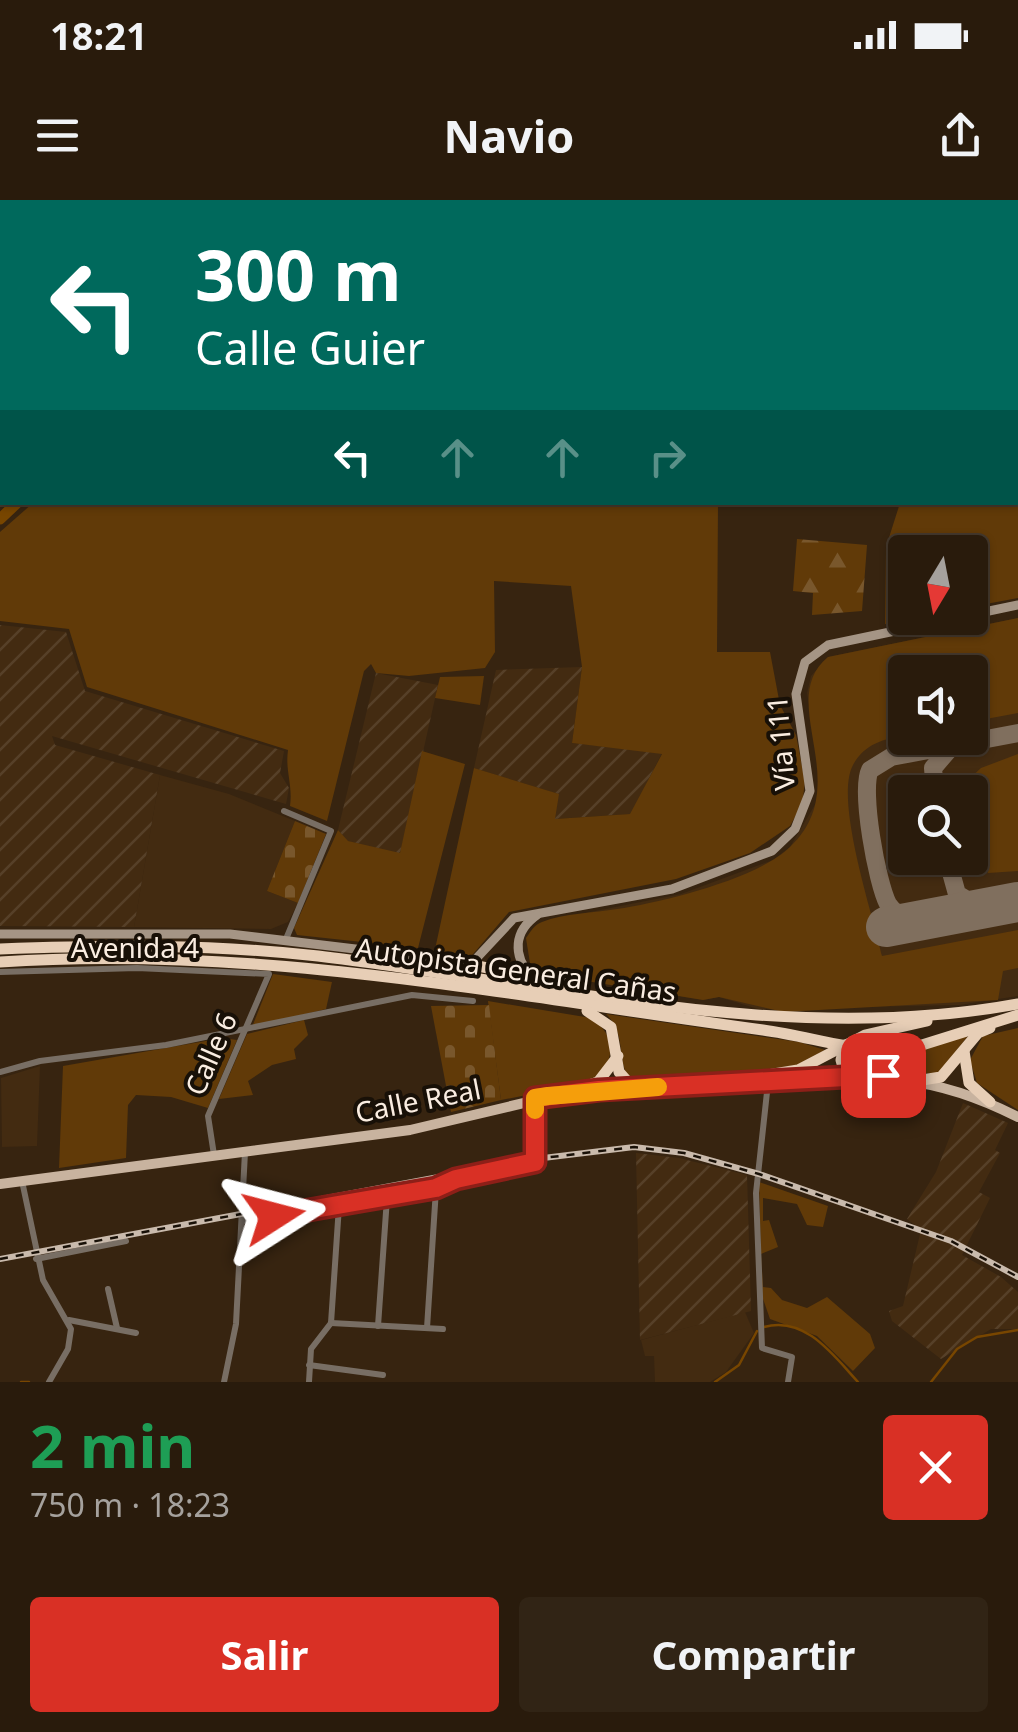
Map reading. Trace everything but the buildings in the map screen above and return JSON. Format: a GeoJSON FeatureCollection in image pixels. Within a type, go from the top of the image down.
{"type":"FeatureCollection","features":[{"type":"Feature","properties":{"kind":"highway","name":"Autopista General Cañas"},"geometry":{"type":"LineString","coordinates":[[0,949],[247,949],[666,1004],[821,1020],[1018,1004]]}},
{"type":"Feature","properties":{"kind":"highway","name":"Autopista General Cañas"},"geometry":{"type":"LineString","coordinates":[[0,962],[155,958],[254,961],[875,1050],[922,1045],[1018,1016]]}},
{"type":"Feature","properties":{"kind":"highway"},"geometry":{"type":"LineString","coordinates":[[467,964],[666,1004]]}},
{"type":"Feature","properties":{"kind":"highway"},"geometry":{"type":"LineString","coordinates":[[474,995],[599,1016],[614,1033],[618,1072],[634,1089]]}},
{"type":"Feature","properties":{"kind":"highway"},"geometry":{"type":"LineString","coordinates":[[712,1084],[798,1070],[864,1034],[985,1009]]}},
{"type":"Feature","properties":{"kind":"highway"},"geometry":{"type":"LineString","coordinates":[[922,1080],[941,1078],[978,1033],[1018,1023]]}},
{"type":"Feature","properties":{"kind":"highway"},"geometry":{"type":"LineString","coordinates":[[844,1045],[841,1065],[852,1076]]}},
{"type":"Feature","properties":{"kind":"highway"},"geometry":{"type":"LineString","coordinates":[[964,1051],[969,1083],[990,1102]]}},
{"type":"Feature","properties":{"kind":"highway"},"geometry":{"type":"LineString","coordinates":[[566,1093],[598,1082],[618,1056]]}},
{"type":"Feature","properties":{"kind":"main road"},"geometry":{"type":"LineString","coordinates":[[988,611],[1018,605]]}},
{"type":"Feature","properties":{"kind":"main road","name":"Vía 111"},"geometry":{"type":"LineString","coordinates":[[467,964],[479,958],[510,920],[672,888],[760,858],[780,845],[801,819],[810,791],[796,694],[806,662],[828,645],[888,632]]}},
{"type":"Feature","properties":{"kind":"main road"},"geometry":{"type":"LineString","coordinates":[[531,976],[519,958],[519,937],[526,924],[543,912]]}},
{"type":"Feature","properties":{"kind":"main road"},"geometry":{"type":"LineString","coordinates":[[0,934],[124,931],[286,939],[467,964]]}},
{"type":"Feature","properties":{"kind":"main road"},"geometry":{"type":"LineString","coordinates":[[869,1091],[889,1087],[899,1076]]}},
{"type":"Feature","properties":{"kind":"main road","name":"Calle Real"},"geometry":{"type":"LineString","coordinates":[[0,1184],[410,1130],[566,1093],[899,1076],[990,1102],[1018,1116]]}},
{"type":"Feature","properties":{"kind":"street"},"geometry":{"type":"LineString","coordinates":[[284,811],[331,831],[286,939]]}},
{"type":"Feature","properties":{"kind":"street","name":"Avenida 4"},"geometry":{"type":"LineString","coordinates":[[0,972],[137,968],[269,974]]}},
{"type":"Feature","properties":{"kind":"street","name":"Calle 6"},"geometry":{"type":"LineString","coordinates":[[214,1154],[208,1116],[269,974]]}},
{"type":"Feature","properties":{"kind":"street"},"geometry":{"type":"LineString","coordinates":[[0,1072],[40,1061],[119,1053],[419,994],[474,995]]}},
{"type":"Feature","properties":{"kind":"street"},"geometry":{"type":"LineString","coordinates":[[768,1082],[756,1208],[761,1321],[764,1350],[792,1357],[788,1382]]}},
{"type":"Feature","properties":{"kind":"street"},"geometry":{"type":"LineString","coordinates":[[242,1221],[387,1198],[436,1188],[456,1179],[535,1164],[535,1098]]}},
{"type":"Feature","properties":{"kind":"street"},"geometry":{"type":"LineString","coordinates":[[224,1382],[236,1324],[245,1151]]}},
{"type":"Feature","properties":{"kind":"street"},"geometry":{"type":"LineString","coordinates":[[22,1181],[36,1259],[46,1289],[68,1320],[71,1340],[49,1382]]}},
{"type":"Feature","properties":{"kind":"street"},"geometry":{"type":"LineString","coordinates":[[427,1328],[436,1188]]}},
{"type":"Feature","properties":{"kind":"street"},"geometry":{"type":"LineString","coordinates":[[378,1326],[387,1198]]}},
{"type":"Feature","properties":{"kind":"street"},"geometry":{"type":"LineString","coordinates":[[309,1382],[314,1343],[330,1323],[339,1206]]}},
{"type":"Feature","properties":{"kind":"street"},"geometry":{"type":"LineString","coordinates":[[36,1259],[126,1241]]}},
{"type":"Feature","properties":{"kind":"street"},"geometry":{"type":"LineString","coordinates":[[108,1289],[117,1328]]}},
{"type":"Feature","properties":{"kind":"street"},"geometry":{"type":"LineString","coordinates":[[68,1320],[136,1333]]}},
{"type":"Feature","properties":{"kind":"street"},"geometry":{"type":"LineString","coordinates":[[330,1323],[444,1329]]}},
{"type":"Feature","properties":{"kind":"street"},"geometry":{"type":"LineString","coordinates":[[309,1366],[384,1375]]}},
{"type":"Feature","properties":{"kind":"shaded area"},"geometry":{"type":"Polygon","coordinates":[[[1018,618],[1018,996],[959,1005],[758,1009],[719,997],[703,1000],[540,972],[530,963],[526,938],[545,921],[681,894],[773,860],[790,847],[816,803],[819,768],[807,693],[811,676],[828,657],[935,635],[988,635],[988,624],[1018,618]]]}},
{"type":"Feature","properties":{"kind":"shaded area"},"geometry":{"type":"Polygon","coordinates":[[[0,625],[66,632],[85,691],[284,751],[280,773],[289,788],[286,804],[52,736],[55,745],[160,775],[134,927],[0,926],[0,625]]]}},
{"type":"Feature","properties":{"kind":"shaded area"},"geometry":{"type":"Polygon","coordinates":[[[582,667],[572,743],[662,753],[631,814],[554,819],[558,794],[474,768],[496,670],[582,667]]]}},
{"type":"Feature","properties":{"kind":"shaded area"},"geometry":{"type":"Polygon","coordinates":[[[376,673],[438,685],[400,854],[347,841],[338,830],[376,673]]]}},
{"type":"Feature","properties":{"kind":"shaded area"},"geometry":{"type":"Polygon","coordinates":[[[160,775],[229,794],[295,821],[267,891],[298,903],[288,922],[271,929],[134,927],[160,775]]]}},
{"type":"Feature","properties":{"kind":"shaded area"},"geometry":{"type":"Polygon","coordinates":[[[40,1066],[37,1146],[2,1147],[1,1078],[40,1066]]]}},
{"type":"Feature","properties":{"kind":"shaded area"},"geometry":{"type":"Polygon","coordinates":[[[963,1103],[1008,1123],[995,1150],[1000,1153],[979,1192],[990,1198],[962,1255],[1001,1277],[1018,1292],[1018,1329],[991,1329],[941,1359],[892,1321],[889,1311],[903,1306],[921,1230],[907,1219],[936,1172],[963,1103]]]}},
{"type":"Feature","properties":{"kind":"shaded area"},"geometry":{"type":"Polygon","coordinates":[[[636,1153],[679,1158],[747,1175],[751,1311],[640,1340],[636,1153]]]}},
{"type":"Feature","properties":{"kind":"shaded area"},"geometry":{"type":"Polygon","coordinates":[[[745,1312],[754,1333],[726,1372],[710,1382],[655,1382],[654,1356],[645,1356],[641,1340],[745,1312]]]}},
{"type":"Feature","properties":{"kind":"green space"},"geometry":{"type":"Polygon","coordinates":[[[31,505],[718,505],[717,652],[770,652],[780,705],[796,735],[805,782],[802,804],[790,826],[750,853],[676,879],[509,912],[468,960],[434,954],[474,768],[559,794],[555,819],[630,814],[662,754],[572,743],[582,667],[571,586],[494,581],[495,652],[485,668],[409,676],[376,673],[371,664],[364,671],[327,821],[290,806],[288,750],[87,687],[69,629],[0,621],[0,532],[31,505]]]}},
{"type":"Feature","properties":{"kind":"green space"},"geometry":{"type":"Polygon","coordinates":[[[899,505],[1018,505],[1018,598],[988,604],[988,535],[890,535],[899,505]]]}},
{"type":"Feature","properties":{"kind":"green space"},"geometry":{"type":"Polygon","coordinates":[[[797,539],[867,545],[862,611],[812,615],[813,593],[793,591],[797,539]]]}},
{"type":"Feature","properties":{"kind":"green space"},"geometry":{"type":"Polygon","coordinates":[[[888,541],[888,623],[885,624],[886,547],[888,541]]]}},
{"type":"Feature","properties":{"kind":"green space"},"geometry":{"type":"Polygon","coordinates":[[[1018,618],[1018,713],[988,719],[988,655],[888,655],[888,739],[869,747],[853,765],[848,804],[882,956],[1018,930],[1018,968],[1003,971],[998,1000],[783,1012],[719,997],[703,1000],[549,975],[530,963],[526,938],[542,922],[683,895],[733,879],[775,859],[790,847],[809,823],[817,797],[809,696],[814,675],[828,657],[935,635],[988,635],[988,624],[1018,618]]]}},
{"type":"Feature","properties":{"kind":"green space"},"geometry":{"type":"Polygon","coordinates":[[[484,676],[480,705],[435,698],[440,677],[484,676]]]}},
{"type":"Feature","properties":{"kind":"green space"},"geometry":{"type":"Polygon","coordinates":[[[422,751],[465,764],[418,948],[297,935],[294,928],[338,830],[348,841],[400,853],[422,751]]]}},
{"type":"Feature","properties":{"kind":"green space"},"geometry":{"type":"Polygon","coordinates":[[[1018,754],[1018,871],[988,873],[988,775],[973,775],[981,768],[1018,754]]]}},
{"type":"Feature","properties":{"kind":"green space"},"geometry":{"type":"Polygon","coordinates":[[[295,821],[326,834],[298,903],[267,891],[295,821]]]}},
{"type":"Feature","properties":{"kind":"green space"},"geometry":{"type":"Polygon","coordinates":[[[273,974],[332,982],[326,1009],[252,1027],[273,974]]]}},
{"type":"Feature","properties":{"kind":"green space"},"geometry":{"type":"Polygon","coordinates":[[[488,1001],[591,1018],[609,1041],[605,1070],[588,1083],[501,1100],[488,1001]]]}},
{"type":"Feature","properties":{"kind":"green space"},"geometry":{"type":"Polygon","coordinates":[[[489,1005],[501,1100],[451,1112],[431,1006],[489,1005]]]}},
{"type":"Feature","properties":{"kind":"green space"},"geometry":{"type":"Polygon","coordinates":[[[606,1014],[799,1042],[825,1050],[797,1065],[714,1077],[631,1081],[623,1065],[617,1031],[606,1014]]]}},
{"type":"Feature","properties":{"kind":"green space"},"geometry":{"type":"Polygon","coordinates":[[[304,1020],[308,1035],[294,1049],[296,1059],[272,1065],[248,1081],[253,1095],[219,1099],[247,1034],[304,1020]]]}},
{"type":"Feature","properties":{"kind":"green space"},"geometry":{"type":"Polygon","coordinates":[[[1018,1028],[1018,1110],[977,1083],[970,1060],[983,1036],[1018,1028]]]}},
{"type":"Feature","properties":{"kind":"green space"},"geometry":{"type":"Polygon","coordinates":[[[971,1032],[938,1074],[846,1068],[847,1053],[910,1050],[971,1032]]]}},
{"type":"Feature","properties":{"kind":"green space"},"geometry":{"type":"Polygon","coordinates":[[[223,1038],[237,1040],[208,1108],[171,1097],[136,1095],[128,1105],[126,1158],[59,1168],[63,1066],[223,1038]]]}},
{"type":"Feature","properties":{"kind":"green space"},"geometry":{"type":"Polygon","coordinates":[[[759,1182],[828,1206],[823,1227],[807,1225],[797,1204],[763,1198],[763,1221],[769,1220],[778,1247],[761,1254],[763,1287],[771,1288],[782,1300],[807,1308],[827,1297],[870,1334],[875,1348],[853,1371],[817,1336],[770,1319],[762,1296],[759,1182]]]}},
{"type":"Feature","properties":{"kind":"waterway"},"geometry":{"type":"LineString","coordinates":[[0,519],[15,505]]}},
{"type":"Feature","properties":{"kind":"waterway"},"geometry":{"type":"LineString","coordinates":[[764,1327],[779,1325],[805,1332],[829,1350],[858,1382]]}},
{"type":"Feature","properties":{"kind":"waterway"},"geometry":{"type":"LineString","coordinates":[[931,1382],[957,1349],[977,1337],[1018,1330]]}},
{"type":"Feature","properties":{"kind":"waterway"},"geometry":{"type":"LineString","coordinates":[[715,1382],[739,1365],[757,1331]]}},
{"type":"Feature","properties":{"kind":"waterway"},"geometry":{"type":"LineString","coordinates":[[21,1382],[29,1382]]}},
{"type":"Feature","properties":{"kind":"taxiway"},"geometry":{"type":"LineString","coordinates":[[915,921],[893,910],[884,893],[868,816],[870,770],[891,757],[1018,733]]}},
{"type":"Feature","properties":{"kind":"taxiway"},"geometry":{"type":"LineString","coordinates":[[934,775],[933,768],[944,755]]}},
{"type":"Feature","properties":{"kind":"taxiway"},"geometry":{"type":"LineString","coordinates":[[952,875],[957,894],[977,906],[990,907]]}},
{"type":"Feature","properties":{"kind":"runway"},"geometry":{"type":"LineString","coordinates":[[886,927],[1018,902]]}},
{"type":"Feature","properties":{"kind":"railway"},"geometry":{"type":"LineString","coordinates":[[0,1259],[535,1159],[634,1147],[684,1153],[759,1174],[951,1241],[1018,1277]]}},
{"type":"Feature","properties":{"kind":"slow traffic"},"geometry":{"type":"LineString","coordinates":[[535,1110],[535,1098],[658,1087]]}},
{"type":"Feature","properties":{"kind":"route"},"geometry":{"type":"LineString","coordinates":[[274,1216],[436,1188],[456,1179],[535,1162],[535,1098],[599,1090],[883,1075]]}}]}
